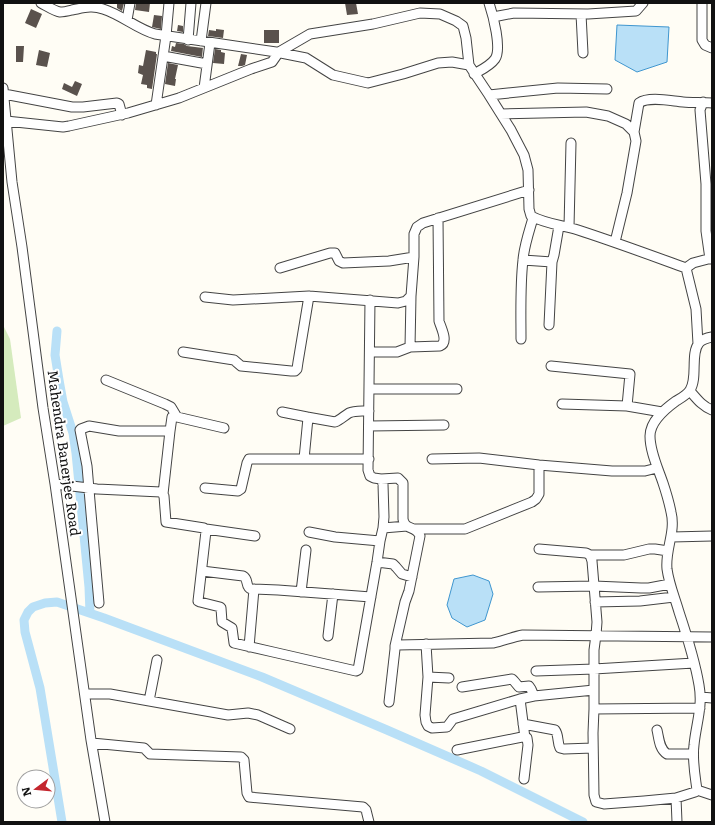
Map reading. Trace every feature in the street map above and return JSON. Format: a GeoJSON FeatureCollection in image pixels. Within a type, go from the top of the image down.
{"type":"FeatureCollection","features":[{"type":"Feature","properties":{"kind":"street"},"geometry":{"type":"LineString","coordinates":[[41,3],[61,12],[84,7],[103,6],[149,33],[188,40],[279,52],[306,58],[333,75],[368,83],[438,63],[452,62],[469,65]]}},
{"type":"Feature","properties":{"kind":"street"},"geometry":{"type":"LineString","coordinates":[[127,20],[130,3]]}},
{"type":"Feature","properties":{"kind":"street"},"geometry":{"type":"LineString","coordinates":[[156,105],[169,3]]}},
{"type":"Feature","properties":{"kind":"street"},"geometry":{"type":"LineString","coordinates":[[188,40],[191,3]]}},
{"type":"Feature","properties":{"kind":"street"},"geometry":{"type":"LineString","coordinates":[[201,41],[206,3]]}},
{"type":"Feature","properties":{"kind":"street"},"geometry":{"type":"LineString","coordinates":[[474,74],[490,64],[496,58],[498,49],[493,17],[489,3]]}},
{"type":"Feature","properties":{"kind":"street"},"geometry":{"type":"LineString","coordinates":[[493,17],[514,13],[581,14],[636,11],[643,3]]}},
{"type":"Feature","properties":{"kind":"street"},"geometry":{"type":"LineString","coordinates":[[702,3],[702,40],[705,45],[712,48]]}},
{"type":"Feature","properties":{"kind":"street"},"geometry":{"type":"LineString","coordinates":[[6,121],[63,127],[122,115],[179,98],[272,62],[279,52],[310,34],[373,24],[420,13],[440,14],[463,26],[469,65],[489,94],[524,155],[528,170],[529,209],[531,216],[533,218],[559,226],[569,227],[615,242],[686,268]]}},
{"type":"Feature","properties":{"kind":"street"},"geometry":{"type":"LineString","coordinates":[[581,14],[583,53]]}},
{"type":"Feature","properties":{"kind":"street"},"geometry":{"type":"LineString","coordinates":[[204,88],[210,43]]}},
{"type":"Feature","properties":{"kind":"street"},"geometry":{"type":"LineString","coordinates":[[163,56],[207,64]]}},
{"type":"Feature","properties":{"kind":"street"},"geometry":{"type":"LineString","coordinates":[[489,94],[558,88],[607,89]]}},
{"type":"Feature","properties":{"kind":"street"},"geometry":{"type":"LineString","coordinates":[[3,91],[72,107],[117,103],[119,104],[122,115]]}},
{"type":"Feature","properties":{"kind":"street","name":"Mahendra Banerjee Road"},"geometry":{"type":"LineString","coordinates":[[3,91],[12,182],[43,408],[105,822]]}},
{"type":"Feature","properties":{"kind":"street"},"geometry":{"type":"LineString","coordinates":[[615,242],[627,193],[636,141],[634,132],[639,103],[646,100],[671,100],[708,103]]}},
{"type":"Feature","properties":{"kind":"street"},"geometry":{"type":"LineString","coordinates":[[686,268],[693,263],[711,259],[706,232],[706,184],[700,110],[708,103]]}},
{"type":"Feature","properties":{"kind":"street"},"geometry":{"type":"LineString","coordinates":[[501,114],[586,112],[608,116],[626,124],[634,132]]}},
{"type":"Feature","properties":{"kind":"street"},"geometry":{"type":"LineString","coordinates":[[569,227],[571,143]]}},
{"type":"Feature","properties":{"kind":"street"},"geometry":{"type":"LineString","coordinates":[[410,347],[410,296],[414,257],[414,234],[417,227],[423,223],[438,218],[529,190]]}},
{"type":"Feature","properties":{"kind":"street"},"geometry":{"type":"LineString","coordinates":[[370,352],[398,352],[410,347],[440,346],[444,343],[444,336],[439,321],[438,218]]}},
{"type":"Feature","properties":{"kind":"street"},"geometry":{"type":"LineString","coordinates":[[521,339],[523,260],[533,218]]}},
{"type":"Feature","properties":{"kind":"street"},"geometry":{"type":"LineString","coordinates":[[549,324],[552,262],[559,226]]}},
{"type":"Feature","properties":{"kind":"street"},"geometry":{"type":"LineString","coordinates":[[280,268],[330,252],[335,253],[339,261],[343,262],[389,261],[414,257]]}},
{"type":"Feature","properties":{"kind":"street"},"geometry":{"type":"LineString","coordinates":[[523,260],[552,262]]}},
{"type":"Feature","properties":{"kind":"street"},"geometry":{"type":"LineString","coordinates":[[686,268],[696,309],[698,344],[695,351],[693,383],[690,391],[662,412],[654,422],[650,435],[651,446],[657,468],[672,513],[672,537],[667,558],[670,584],[687,637],[701,697],[693,754],[697,790]]}},
{"type":"Feature","properties":{"kind":"street"},"geometry":{"type":"LineString","coordinates":[[205,297],[232,300],[309,296],[398,303],[406,301],[410,296]]}},
{"type":"Feature","properties":{"kind":"street"},"geometry":{"type":"LineString","coordinates":[[183,352],[234,360],[240,366],[295,371],[297,369],[309,296]]}},
{"type":"Feature","properties":{"kind":"street"},"geometry":{"type":"LineString","coordinates":[[370,300],[368,470],[370,476],[374,478],[400,479],[403,483],[404,524],[418,532],[420,536],[396,646],[390,702]]}},
{"type":"Feature","properties":{"kind":"street"},"geometry":{"type":"LineString","coordinates":[[698,344],[704,339],[712,337]]}},
{"type":"Feature","properties":{"kind":"street"},"geometry":{"type":"LineString","coordinates":[[551,366],[630,374],[627,406]]}},
{"type":"Feature","properties":{"kind":"street"},"geometry":{"type":"LineString","coordinates":[[106,380],[171,407],[177,417]]}},
{"type":"Feature","properties":{"kind":"street"},"geometry":{"type":"LineString","coordinates":[[369,389],[457,389]]}},
{"type":"Feature","properties":{"kind":"street"},"geometry":{"type":"LineString","coordinates":[[690,391],[699,402],[712,410]]}},
{"type":"Feature","properties":{"kind":"street"},"geometry":{"type":"LineString","coordinates":[[562,404],[627,406],[662,412]]}},
{"type":"Feature","properties":{"kind":"street"},"geometry":{"type":"LineString","coordinates":[[282,412],[335,422],[355,411],[369,411]]}},
{"type":"Feature","properties":{"kind":"street"},"geometry":{"type":"LineString","coordinates":[[224,428],[172,417],[163,494],[166,522],[255,536]]}},
{"type":"Feature","properties":{"kind":"street"},"geometry":{"type":"LineString","coordinates":[[304,459],[309,420],[307,417]]}},
{"type":"Feature","properties":{"kind":"street"},"geometry":{"type":"LineString","coordinates":[[369,426],[444,425]]}},
{"type":"Feature","properties":{"kind":"street"},"geometry":{"type":"LineString","coordinates":[[99,602],[87,466],[80,430],[89,426],[119,430],[170,432]]}},
{"type":"Feature","properties":{"kind":"street"},"geometry":{"type":"LineString","coordinates":[[432,459],[479,458],[612,471],[645,471],[657,468]]}},
{"type":"Feature","properties":{"kind":"street"},"geometry":{"type":"LineString","coordinates":[[205,488],[240,490],[249,459],[368,459]]}},
{"type":"Feature","properties":{"kind":"street"},"geometry":{"type":"LineString","coordinates":[[383,528],[465,529],[532,502],[539,494],[539,465]]}},
{"type":"Feature","properties":{"kind":"street"},"geometry":{"type":"LineString","coordinates":[[206,529],[198,600],[200,602],[220,607],[222,624],[232,628],[234,643],[356,671],[358,670],[383,528],[383,484],[381,479]]}},
{"type":"Feature","properties":{"kind":"street"},"geometry":{"type":"LineString","coordinates":[[55,484],[73,487],[159,492],[163,494]]}},
{"type":"Feature","properties":{"kind":"street"},"geometry":{"type":"LineString","coordinates":[[309,532],[380,541]]}},
{"type":"Feature","properties":{"kind":"street"},"geometry":{"type":"LineString","coordinates":[[672,537],[712,536]]}},
{"type":"Feature","properties":{"kind":"street"},"geometry":{"type":"LineString","coordinates":[[539,550],[586,553],[590,555],[624,555],[649,549],[668,551]]}},
{"type":"Feature","properties":{"kind":"street"},"geometry":{"type":"LineString","coordinates":[[301,592],[306,550]]}},
{"type":"Feature","properties":{"kind":"street"},"geometry":{"type":"LineString","coordinates":[[590,555],[592,561],[594,586],[596,635],[594,650],[593,748],[594,795],[596,802],[604,804],[676,798],[697,790],[712,795]]}},
{"type":"Feature","properties":{"kind":"street"},"geometry":{"type":"LineString","coordinates":[[377,562],[393,564],[402,574],[412,577]]}},
{"type":"Feature","properties":{"kind":"street"},"geometry":{"type":"LineString","coordinates":[[202,571],[243,576],[245,577],[249,588],[254,589],[371,597]]}},
{"type":"Feature","properties":{"kind":"street"},"geometry":{"type":"LineString","coordinates":[[538,587],[594,586],[641,588],[670,584]]}},
{"type":"Feature","properties":{"kind":"street"},"geometry":{"type":"LineString","coordinates":[[249,647],[254,589]]}},
{"type":"Feature","properties":{"kind":"street"},"geometry":{"type":"LineString","coordinates":[[328,636],[333,594]]}},
{"type":"Feature","properties":{"kind":"street"},"geometry":{"type":"LineString","coordinates":[[595,602],[634,601],[674,597]]}},
{"type":"Feature","properties":{"kind":"street"},"geometry":{"type":"LineString","coordinates":[[396,646],[493,643],[523,635],[712,636]]}},
{"type":"Feature","properties":{"kind":"street"},"geometry":{"type":"LineString","coordinates":[[426,644],[428,677],[425,715],[428,726],[432,728],[447,727],[453,719],[520,699],[534,696],[594,690]]}},
{"type":"Feature","properties":{"kind":"street"},"geometry":{"type":"LineString","coordinates":[[149,701],[157,660]]}},
{"type":"Feature","properties":{"kind":"street"},"geometry":{"type":"LineString","coordinates":[[536,671],[694,663]]}},
{"type":"Feature","properties":{"kind":"street"},"geometry":{"type":"LineString","coordinates":[[428,677],[449,678]]}},
{"type":"Feature","properties":{"kind":"street"},"geometry":{"type":"LineString","coordinates":[[462,687],[512,679],[519,687],[529,686],[534,696]]}},
{"type":"Feature","properties":{"kind":"street"},"geometry":{"type":"LineString","coordinates":[[85,694],[110,694],[228,715],[248,713],[263,717],[290,729]]}},
{"type":"Feature","properties":{"kind":"street"},"geometry":{"type":"LineString","coordinates":[[701,697],[712,698]]}},
{"type":"Feature","properties":{"kind":"street"},"geometry":{"type":"LineString","coordinates":[[520,699],[525,738],[527,738],[528,745],[524,779]]}},
{"type":"Feature","properties":{"kind":"street"},"geometry":{"type":"LineString","coordinates":[[594,709],[700,708]]}},
{"type":"Feature","properties":{"kind":"street"},"geometry":{"type":"LineString","coordinates":[[523,724],[555,730],[558,733],[558,744],[560,748],[593,748]]}},
{"type":"Feature","properties":{"kind":"street"},"geometry":{"type":"LineString","coordinates":[[657,730],[663,752],[667,754],[693,754]]}},
{"type":"Feature","properties":{"kind":"street"},"geometry":{"type":"LineString","coordinates":[[457,750],[522,737],[525,738]]}},
{"type":"Feature","properties":{"kind":"street"},"geometry":{"type":"LineString","coordinates":[[92,743],[144,748],[150,754],[241,757],[244,760],[247,793],[249,797],[363,807],[366,810],[369,822]]}},
{"type":"Feature","properties":{"kind":"street"},"geometry":{"type":"LineString","coordinates":[[676,798],[677,822]]}},
{"type":"Feature","properties":{"kind":"green space"},"geometry":{"type":"Polygon","coordinates":[[[3,325],[10,339],[21,418],[3,426],[3,325]]]}},
{"type":"Feature","properties":{"kind":"water"},"geometry":{"type":"Polygon","coordinates":[[[617,25],[669,27],[667,62],[637,72],[615,60],[617,25]]]}},
{"type":"Feature","properties":{"kind":"water"},"geometry":{"type":"Polygon","coordinates":[[[473,575],[489,581],[493,594],[485,620],[467,627],[452,618],[447,605],[454,579],[473,575]]]}},
{"type":"Feature","properties":{"kind":"building"},"geometry":{"type":"Polygon","coordinates":[[[117,3],[124,3],[122,11],[117,8],[117,3]]]}},
{"type":"Feature","properties":{"kind":"building"},"geometry":{"type":"Polygon","coordinates":[[[136,3],[150,3],[149,12],[135,10],[136,3]]]}},
{"type":"Feature","properties":{"kind":"building"},"geometry":{"type":"Polygon","coordinates":[[[345,3],[356,3],[358,14],[347,15],[345,3]]]}},
{"type":"Feature","properties":{"kind":"building"},"geometry":{"type":"Polygon","coordinates":[[[31,9],[42,14],[36,28],[25,23],[31,9]]]}},
{"type":"Feature","properties":{"kind":"building"},"geometry":{"type":"Polygon","coordinates":[[[154,15],[162,16],[161,29],[152,27],[154,15]]]}},
{"type":"Feature","properties":{"kind":"building"},"geometry":{"type":"Polygon","coordinates":[[[178,25],[183,26],[183,32],[177,31],[178,25]]]}},
{"type":"Feature","properties":{"kind":"building"},"geometry":{"type":"Polygon","coordinates":[[[216,29],[224,30],[223,38],[208,36],[209,30],[216,31],[216,29]]]}},
{"type":"Feature","properties":{"kind":"building"},"geometry":{"type":"Polygon","coordinates":[[[264,30],[279,30],[279,43],[264,43],[264,30]]]}},
{"type":"Feature","properties":{"kind":"building"},"geometry":{"type":"Polygon","coordinates":[[[176,43],[203,48],[202,57],[171,51],[172,46],[175,47],[176,43]]]}},
{"type":"Feature","properties":{"kind":"building"},"geometry":{"type":"Polygon","coordinates":[[[16,46],[24,46],[23,62],[16,62],[16,46]]]}},
{"type":"Feature","properties":{"kind":"building"},"geometry":{"type":"Polygon","coordinates":[[[215,49],[221,50],[221,52],[225,53],[224,64],[213,63],[215,49]]]}},
{"type":"Feature","properties":{"kind":"building"},"geometry":{"type":"Polygon","coordinates":[[[39,50],[50,53],[47,67],[36,65],[39,50]]]}},
{"type":"Feature","properties":{"kind":"building"},"geometry":{"type":"Polygon","coordinates":[[[146,50],[156,52],[157,54],[152,89],[147,88],[147,85],[141,84],[143,75],[138,73],[139,65],[143,66],[146,50]]]}},
{"type":"Feature","properties":{"kind":"building"},"geometry":{"type":"Polygon","coordinates":[[[241,54],[247,55],[245,65],[238,66],[241,54]]]}},
{"type":"Feature","properties":{"kind":"building"},"geometry":{"type":"Polygon","coordinates":[[[168,63],[178,65],[175,86],[165,84],[168,63]]]}},
{"type":"Feature","properties":{"kind":"building"},"geometry":{"type":"Polygon","coordinates":[[[75,81],[82,84],[77,96],[62,89],[64,83],[72,87],[75,81]]]}},
{"type":"Feature","properties":{"kind":"waterway"},"geometry":{"type":"LineString","coordinates":[[57,331],[55,355],[63,402],[73,433],[76,453],[89,587],[90,613]]}},
{"type":"Feature","properties":{"kind":"waterway"},"geometry":{"type":"LineString","coordinates":[[62,822],[40,688],[25,632],[24,620],[28,612],[33,607],[45,603],[57,602],[262,677],[481,771],[583,822]]}}]}
